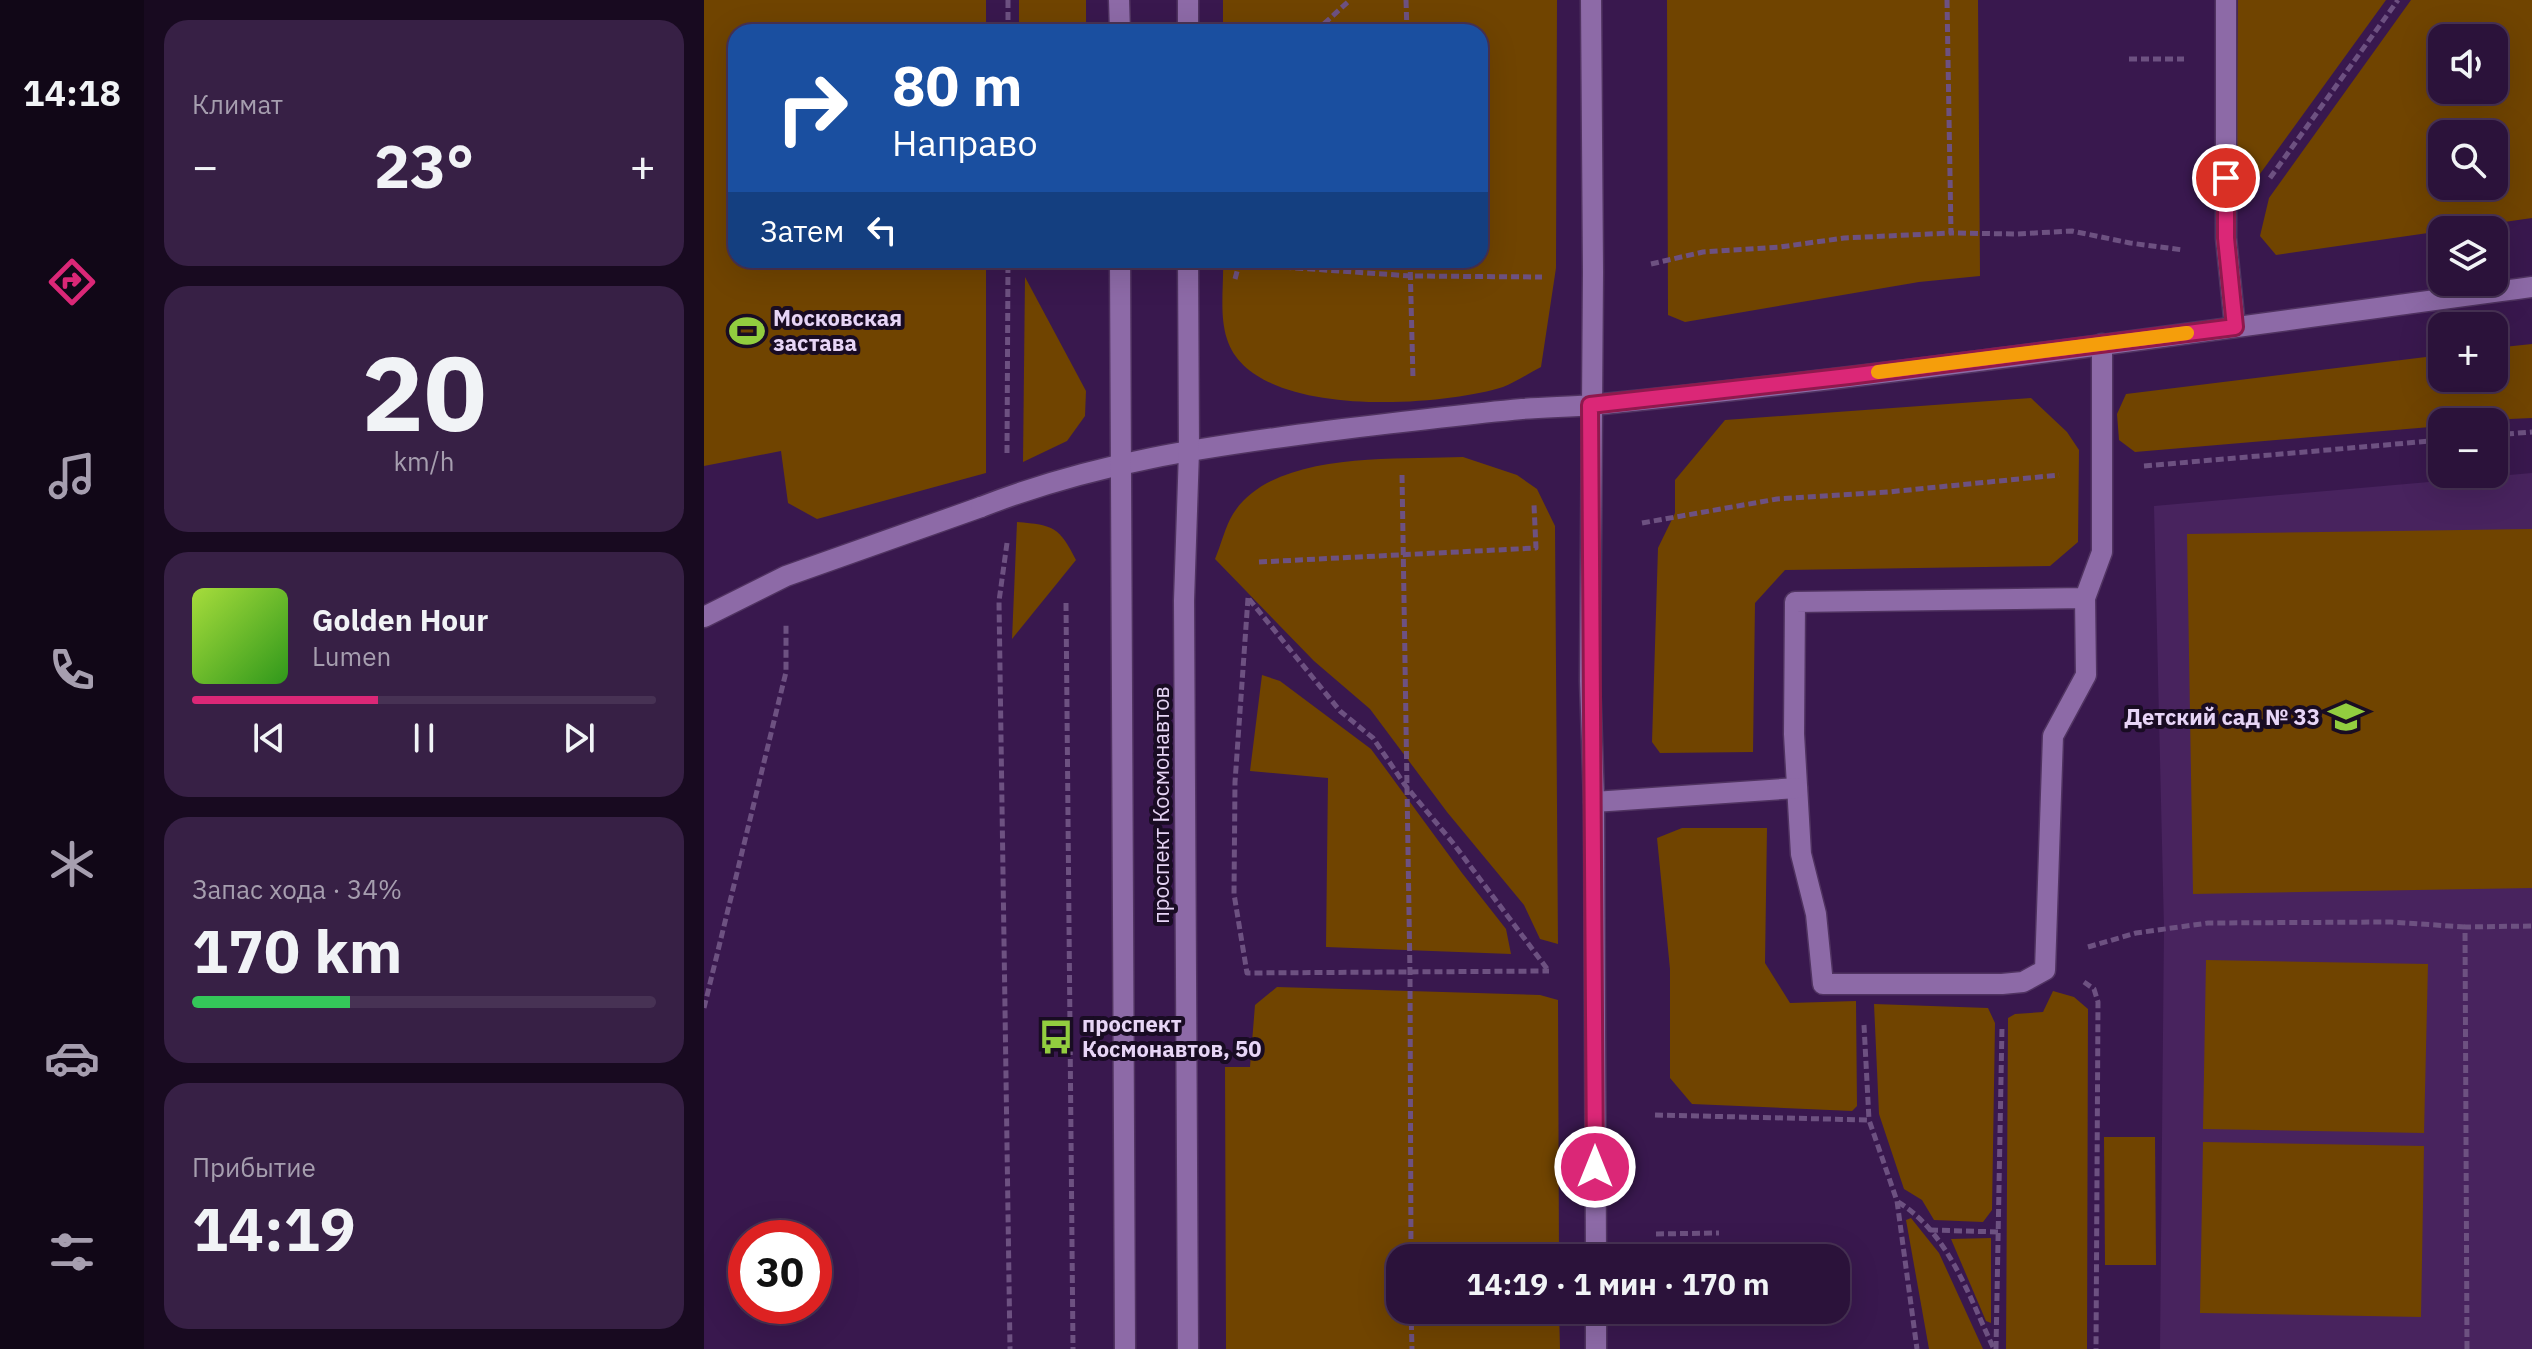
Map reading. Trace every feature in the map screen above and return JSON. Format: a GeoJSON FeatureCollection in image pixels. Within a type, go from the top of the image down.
{"type":"FeatureCollection","features":[{"type":"Feature","properties":{"kind":"street"},"geometry":{"type":"LineString","coordinates":[[1119,0],[1120,24]]}},
{"type":"Feature","properties":{"kind":"street"},"geometry":{"type":"LineString","coordinates":[[1188,0],[1188,24]]}},
{"type":"Feature","properties":{"kind":"street"},"geometry":{"type":"LineString","coordinates":[[1591,0],[1590,681],[1594,802],[1596,1244]]}},
{"type":"Feature","properties":{"kind":"street"},"geometry":{"type":"LineString","coordinates":[[2226,0],[2227,247],[2235,327]]}},
{"type":"Feature","properties":{"kind":"street","name":"проспект Космонавтов"},"geometry":{"type":"LineString","coordinates":[[1120,268],[1125,1349]]}},
{"type":"Feature","properties":{"kind":"street","name":"проспект Космонавтов"},"geometry":{"type":"LineString","coordinates":[[1188,268],[1189,451],[1184,601],[1188,1349]]}},
{"type":"Feature","properties":{"kind":"street"},"geometry":{"type":"LineString","coordinates":[[704,617],[786,576],[1043,484],[1122,462],[1431,419],[1590,405],[2102,344],[2532,287]]}},
{"type":"Feature","properties":{"kind":"street"},"geometry":{"type":"LineString","coordinates":[[2085,598],[1795,602],[1797,788],[1801,854],[1816,914],[1823,984],[2002,984],[2023,982],[2045,970],[2053,736],[2086,675],[2085,598],[2102,552],[2102,344]]}},
{"type":"Feature","properties":{"kind":"street"},"geometry":{"type":"LineString","coordinates":[[1594,802],[1797,788]]}},
{"type":"Feature","properties":{"kind":"street"},"geometry":{"type":"LineString","coordinates":[[1596,1324],[1596,1349]]}},
{"type":"Feature","properties":{"kind":"path"},"geometry":{"type":"LineString","coordinates":[[1008,0],[1008,24]]}},
{"type":"Feature","properties":{"kind":"path"},"geometry":{"type":"LineString","coordinates":[[1324,24],[1350,0]]}},
{"type":"Feature","properties":{"kind":"path"},"geometry":{"type":"LineString","coordinates":[[1406,0],[1407,24]]}},
{"type":"Feature","properties":{"kind":"path"},"geometry":{"type":"LineString","coordinates":[[1947,0],[1951,233]]}},
{"type":"Feature","properties":{"kind":"path"},"geometry":{"type":"LineString","coordinates":[[1651,264],[1703,252],[1780,247],[1844,238],[1951,233],[2072,231],[2130,243],[2227,247],[2398,0]]}},
{"type":"Feature","properties":{"kind":"path"},"geometry":{"type":"LineString","coordinates":[[2129,59],[2226,58]]}},
{"type":"Feature","properties":{"kind":"path"},"geometry":{"type":"LineString","coordinates":[[1008,268],[1010,496],[999,601],[1010,1349]]}},
{"type":"Feature","properties":{"kind":"path"},"geometry":{"type":"LineString","coordinates":[[1231,291],[1238,268]]}},
{"type":"Feature","properties":{"kind":"path"},"geometry":{"type":"LineString","coordinates":[[1296,268],[1411,276],[1542,277]]}},
{"type":"Feature","properties":{"kind":"path"},"geometry":{"type":"LineString","coordinates":[[1410,268],[1413,389]]}},
{"type":"Feature","properties":{"kind":"path"},"geometry":{"type":"LineString","coordinates":[[2508,434],[2532,432]]}},
{"type":"Feature","properties":{"kind":"path"},"geometry":{"type":"LineString","coordinates":[[1642,523],[1777,499],[1888,492],[2428,441]]}},
{"type":"Feature","properties":{"kind":"path"},"geometry":{"type":"LineString","coordinates":[[1402,475],[1411,1244]]}},
{"type":"Feature","properties":{"kind":"path"},"geometry":{"type":"LineString","coordinates":[[1259,562],[1536,548],[1534,505]]}},
{"type":"Feature","properties":{"kind":"path"},"geometry":{"type":"LineString","coordinates":[[704,1008],[786,672],[786,576]]}},
{"type":"Feature","properties":{"kind":"path"},"geometry":{"type":"LineString","coordinates":[[1248,598],[1340,711],[1373,738],[1405,785],[1453,843],[1549,971],[1247,973],[1234,894],[1235,782],[1248,598]]}},
{"type":"Feature","properties":{"kind":"path"},"geometry":{"type":"LineString","coordinates":[[1066,603],[1073,1349]]}},
{"type":"Feature","properties":{"kind":"path"},"geometry":{"type":"LineString","coordinates":[[2045,970],[2083,948],[2123,937],[2208,923],[2360,921],[2465,927],[2532,926]]}},
{"type":"Feature","properties":{"kind":"path"},"geometry":{"type":"LineString","coordinates":[[2465,927],[2467,1349]]}},
{"type":"Feature","properties":{"kind":"path"},"geometry":{"type":"LineString","coordinates":[[2045,970],[2085,982],[2094,989],[2098,1002],[2096,1349]]}},
{"type":"Feature","properties":{"kind":"path"},"geometry":{"type":"LineString","coordinates":[[1862,984],[1869,1120],[1897,1201],[1917,1349]]}},
{"type":"Feature","properties":{"kind":"path"},"geometry":{"type":"LineString","coordinates":[[1995,1349],[2002,984]]}},
{"type":"Feature","properties":{"kind":"path"},"geometry":{"type":"LineString","coordinates":[[1655,1115],[1869,1120]]}},
{"type":"Feature","properties":{"kind":"path"},"geometry":{"type":"LineString","coordinates":[[1897,1201],[1910,1210],[1945,1247],[1995,1349]]}},
{"type":"Feature","properties":{"kind":"path"},"geometry":{"type":"LineString","coordinates":[[1929,1230],[1999,1232]]}},
{"type":"Feature","properties":{"kind":"path"},"geometry":{"type":"LineString","coordinates":[[1656,1234],[1719,1233]]}},
{"type":"Feature","properties":{"kind":"path"},"geometry":{"type":"LineString","coordinates":[[1411,1324],[1412,1349]]}},
{"type":"Feature","properties":{"kind":"shaded area"},"geometry":{"type":"Polygon","coordinates":[[[704,0],[986,0],[986,24],[728,24],[728,268],[986,268],[986,473],[817,519],[788,503],[781,451],[704,466],[704,0]]]}},
{"type":"Feature","properties":{"kind":"shaded area"},"geometry":{"type":"Polygon","coordinates":[[[1019,0],[1086,0],[1086,24],[1019,24],[1019,0]]]}},
{"type":"Feature","properties":{"kind":"shaded area"},"geometry":{"type":"Polygon","coordinates":[[[1223,0],[1557,0],[1556,268],[1541,367],[1513,383],[1474,394],[1395,402],[1351,401],[1309,395],[1272,383],[1243,365],[1225,330],[1223,268],[1488,268],[1488,24],[1223,24],[1223,0]]]}},
{"type":"Feature","properties":{"kind":"shaded area"},"geometry":{"type":"Polygon","coordinates":[[[1667,0],[1978,0],[1980,276],[1919,282],[1685,322],[1668,315],[1667,0]]]}},
{"type":"Feature","properties":{"kind":"shaded area"},"geometry":{"type":"Polygon","coordinates":[[[2238,0],[2386,0],[2249,189],[2236,184],[2238,0]]]}},
{"type":"Feature","properties":{"kind":"shaded area"},"geometry":{"type":"Polygon","coordinates":[[[2411,0],[2532,0],[2532,218],[2508,221],[2508,216],[2428,216],[2428,233],[2276,255],[2260,236],[2269,198],[2411,0]]]}},
{"type":"Feature","properties":{"kind":"shaded area"},"geometry":{"type":"Polygon","coordinates":[[[1025,277],[1086,391],[1085,416],[1067,441],[1023,462],[1025,277]]]}},
{"type":"Feature","properties":{"kind":"shaded area"},"geometry":{"type":"Polygon","coordinates":[[[2532,344],[2532,418],[2508,419],[2508,408],[2428,408],[2428,427],[2135,452],[2119,440],[2117,414],[2126,394],[2428,357],[2428,392],[2508,392],[2508,347],[2532,344]]]}},
{"type":"Feature","properties":{"kind":"shaded area"},"geometry":{"type":"Polygon","coordinates":[[[2031,398],[2067,432],[2079,450],[2078,542],[2050,566],[1785,570],[1755,603],[1753,752],[1660,753],[1652,742],[1658,548],[1675,513],[1675,480],[1725,420],[2031,398]]]}},
{"type":"Feature","properties":{"kind":"shaded area"},"geometry":{"type":"Polygon","coordinates":[[[1463,457],[1517,475],[1537,489],[1555,526],[1558,944],[1540,939],[1524,905],[1447,812],[1370,709],[1314,661],[1215,559],[1233,514],[1252,493],[1277,479],[1338,463],[1463,457]]]}},
{"type":"Feature","properties":{"kind":"shaded area","name":"Детский сад № 33"},"geometry":{"type":"Polygon","coordinates":[[[2532,473],[2532,1349],[2160,1349],[2164,928],[2154,506],[2428,482],[2428,488],[2508,488],[2508,475],[2532,473]]]}},
{"type":"Feature","properties":{"kind":"shaded area"},"geometry":{"type":"Polygon","coordinates":[[[1017,522],[1054,530],[1060,534],[1076,560],[1012,639],[1017,522]]]}},
{"type":"Feature","properties":{"kind":"shaded area"},"geometry":{"type":"Polygon","coordinates":[[[2532,529],[2532,888],[2193,894],[2187,534],[2532,529]]]}},
{"type":"Feature","properties":{"kind":"shaded area"},"geometry":{"type":"Polygon","coordinates":[[[1262,675],[1280,681],[1371,749],[1506,929],[1511,954],[1326,947],[1328,778],[1250,771],[1262,675]]]}},
{"type":"Feature","properties":{"kind":"shaded area"},"geometry":{"type":"Polygon","coordinates":[[[1682,828],[1767,828],[1765,963],[1790,1003],[1856,1001],[1857,1106],[1852,1111],[1692,1104],[1670,1078],[1670,969],[1657,838],[1682,828]]]}},
{"type":"Feature","properties":{"kind":"shaded area"},"geometry":{"type":"Polygon","coordinates":[[[2206,960],[2428,964],[2424,1133],[2203,1129],[2206,960]]]}},
{"type":"Feature","properties":{"kind":"shaded area"},"geometry":{"type":"Polygon","coordinates":[[[1277,987],[1540,995],[1558,1000],[1559,1244],[1386,1244],[1386,1324],[1559,1324],[1560,1349],[1226,1349],[1225,1067],[1250,1067],[1255,1005],[1277,987]]]}},
{"type":"Feature","properties":{"kind":"shaded area"},"geometry":{"type":"Polygon","coordinates":[[[2053,991],[2074,997],[2088,1009],[2087,1349],[2006,1349],[2008,1018],[2015,1014],[2043,1012],[2053,991]]]}},
{"type":"Feature","properties":{"kind":"shaded area"},"geometry":{"type":"Polygon","coordinates":[[[1874,1004],[1988,1008],[1995,1023],[1992,1210],[1983,1222],[1934,1220],[1922,1200],[1904,1189],[1879,1114],[1874,1004]]]}},
{"type":"Feature","properties":{"kind":"shaded area"},"geometry":{"type":"Polygon","coordinates":[[[2104,1137],[2155,1137],[2156,1265],[2105,1265],[2104,1137]]]}},
{"type":"Feature","properties":{"kind":"shaded area"},"geometry":{"type":"Polygon","coordinates":[[[2203,1142],[2424,1146],[2421,1317],[2200,1313],[2203,1142]]]}},
{"type":"Feature","properties":{"kind":"shaded area"},"geometry":{"type":"Polygon","coordinates":[[[1911,1218],[1939,1253],[1983,1349],[1929,1349],[1906,1220],[1911,1218]]]}},
{"type":"Feature","properties":{"kind":"shaded area"},"geometry":{"type":"Polygon","coordinates":[[[1991,1238],[1991,1323],[1986,1321],[1951,1239],[1991,1238]]]}},
{"type":"Feature","properties":{"kind":"slow traffic"},"geometry":{"type":"LineString","coordinates":[[1878,372],[2187,333]]}},
{"type":"Feature","properties":{"kind":"place","name":"Московская застава"},"geometry":{"type":"Point","coordinates":[747,331]}},
{"type":"Feature","properties":{"kind":"place","name":"Детский сад № 33"},"geometry":{"type":"Point","coordinates":[2346,717]}},
{"type":"Feature","properties":{"kind":"place","name":"проспект Космонавтов, 50"},"geometry":{"type":"Point","coordinates":[1056,1037]}},
{"type":"Feature","properties":{"kind":"route"},"geometry":{"type":"LineString","coordinates":[[1595,1167],[1590,405],[2235,327],[2226,238],[2226,178]]}}]}
